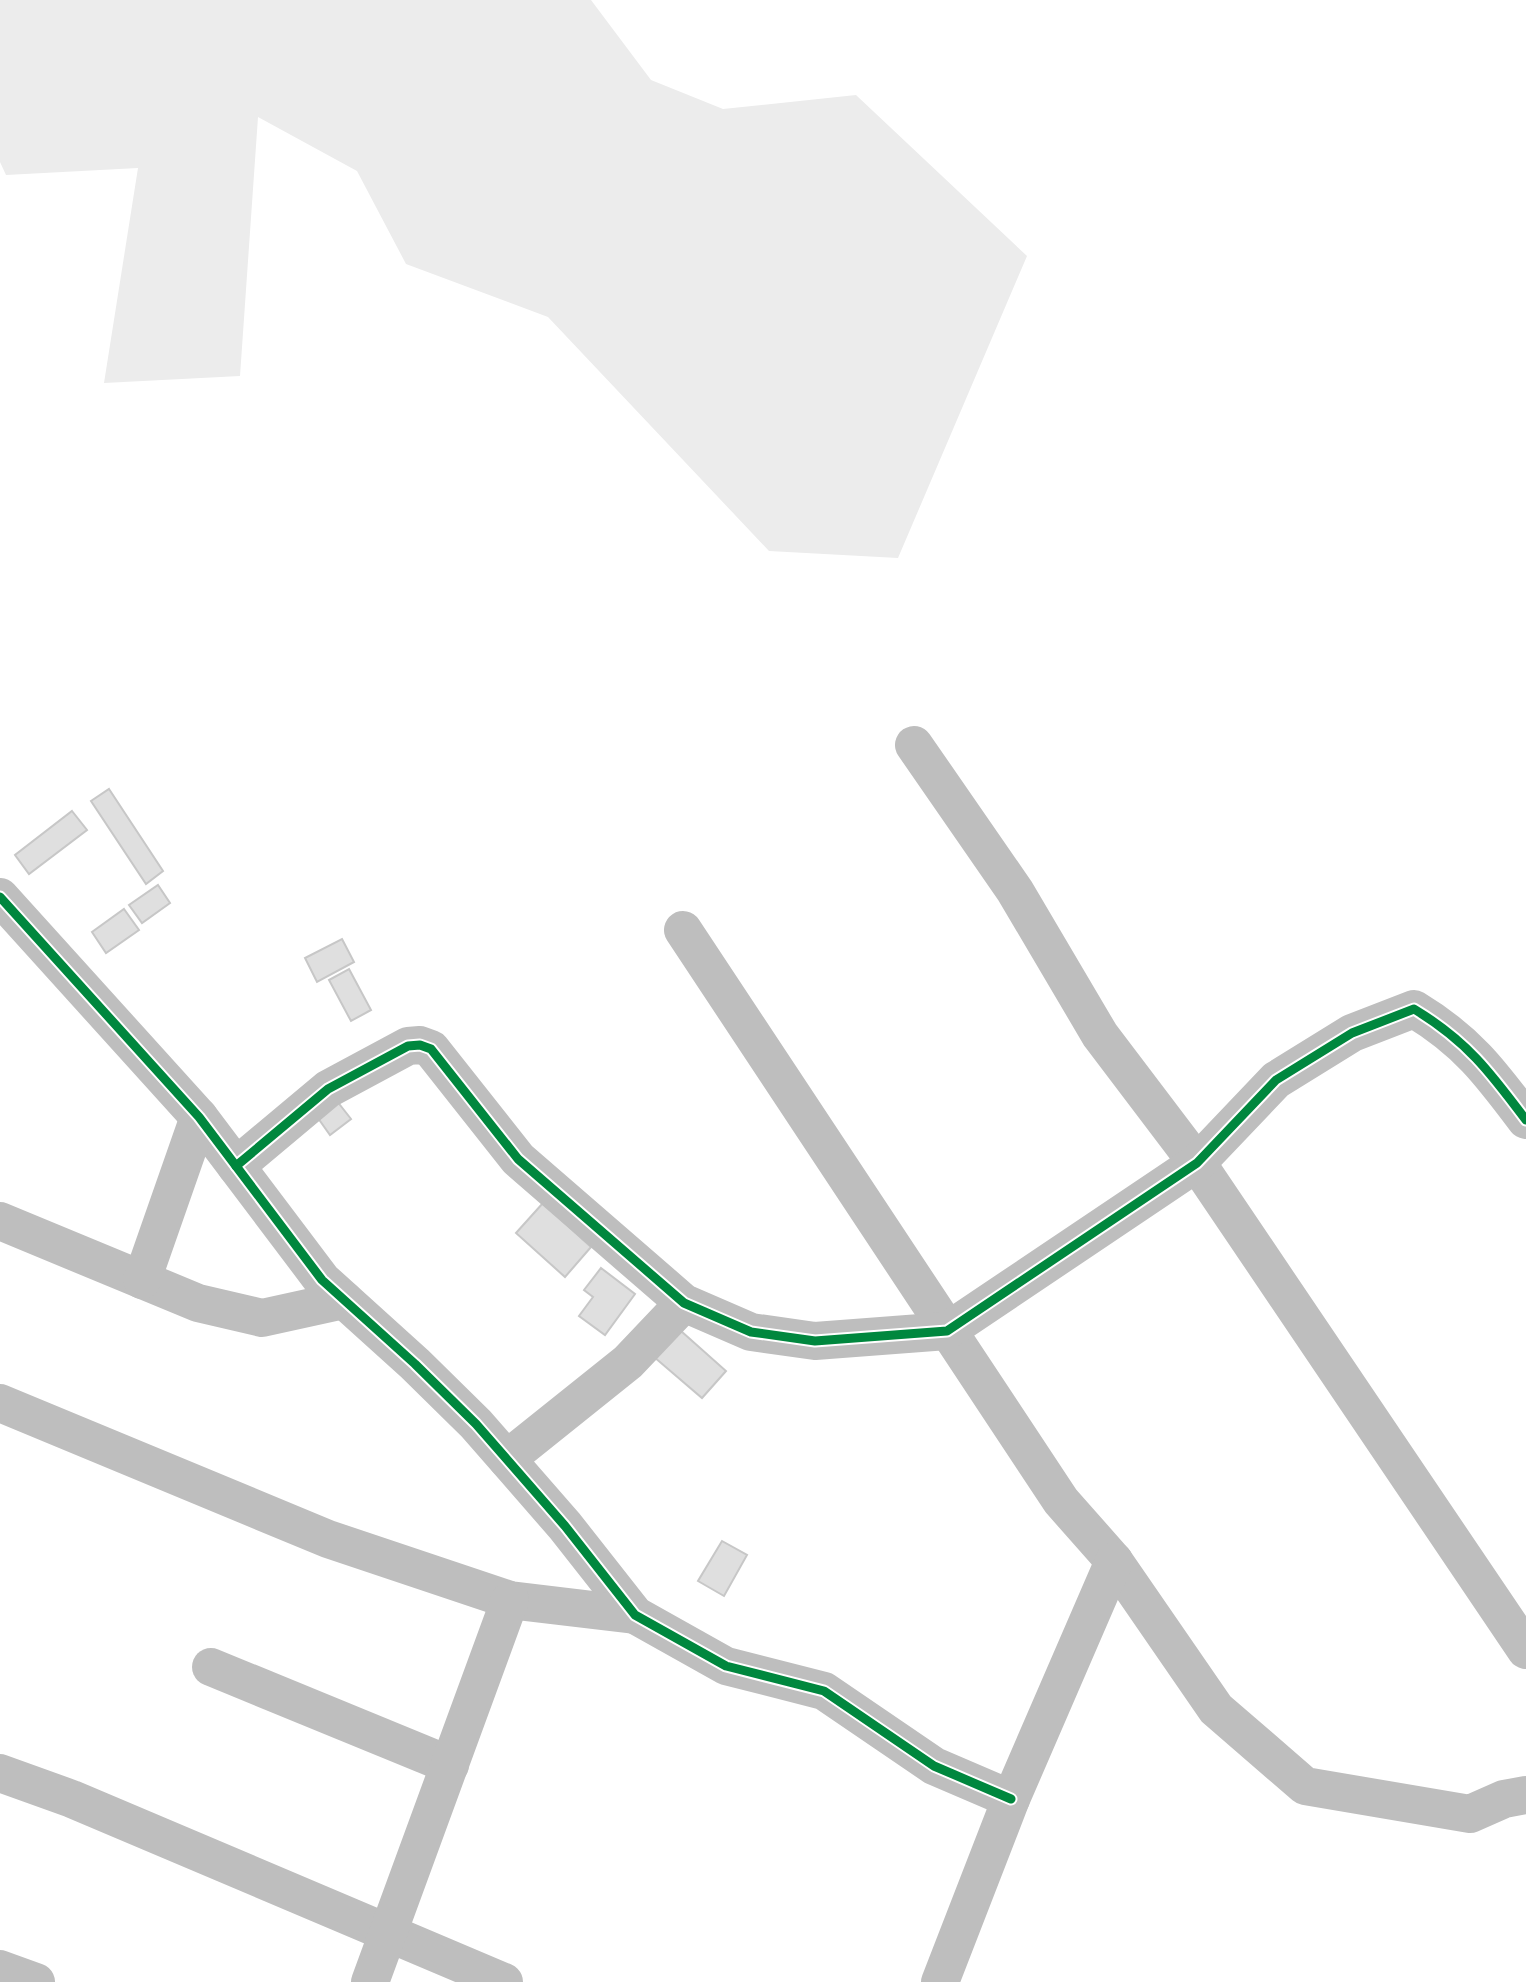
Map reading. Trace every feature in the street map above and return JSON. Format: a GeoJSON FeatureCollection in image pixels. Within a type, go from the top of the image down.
{"type":"FeatureCollection","features":[{"type":"Feature","properties":{"kind":"street"},"geometry":{"type":"LineString","coordinates":[[914,745],[1015,891],[1100,1035],[1197,1163],[1526,1650]]}},
{"type":"Feature","properties":{"kind":"street"},"geometry":{"type":"LineString","coordinates":[[0,897],[199,1117],[321,1280],[415,1364],[507,1459],[565,1526],[635,1615]]}},
{"type":"Feature","properties":{"kind":"street"},"geometry":{"type":"LineString","coordinates":[[683,930],[1060,1501],[1114,1561],[1216,1709],[1305,1786],[1469,1814],[1504,1799],[1526,1795]]}},
{"type":"Feature","properties":{"kind":"street"},"geometry":{"type":"LineString","coordinates":[[236,1166],[328,1090],[408,1046],[420,1045],[431,1049],[518,1158],[684,1303],[751,1332],[815,1341],[947,1331],[1197,1163],[1276,1080],[1352,1033],[1414,1009],[1450,1031],[1490,1072],[1526,1120]]}},
{"type":"Feature","properties":{"kind":"street"},"geometry":{"type":"LineString","coordinates":[[142,1280],[199,1117]]}},
{"type":"Feature","properties":{"kind":"street"},"geometry":{"type":"LineString","coordinates":[[0,1221],[198,1303],[262,1318],[344,1300]]}},
{"type":"Feature","properties":{"kind":"street"},"geometry":{"type":"LineString","coordinates":[[507,1459],[628,1362],[684,1303]]}},
{"type":"Feature","properties":{"kind":"street"},"geometry":{"type":"LineString","coordinates":[[0,1403],[328,1539],[510,1600],[635,1615],[726,1666],[824,1691],[934,1766],[1011,1799]]}},
{"type":"Feature","properties":{"kind":"street"},"geometry":{"type":"LineString","coordinates":[[940,1982],[1011,1799],[1114,1561]]}},
{"type":"Feature","properties":{"kind":"street"},"geometry":{"type":"LineString","coordinates":[[370,1982],[510,1600]]}},
{"type":"Feature","properties":{"kind":"street"},"geometry":{"type":"LineString","coordinates":[[211,1667],[450,1765]]}},
{"type":"Feature","properties":{"kind":"street"},"geometry":{"type":"LineString","coordinates":[[0,1773],[72,1799],[504,1982]]}},
{"type":"Feature","properties":{"kind":"street"},"geometry":{"type":"LineString","coordinates":[[0,1969],[36,1982]]}},
{"type":"Feature","properties":{"kind":"shaded area"},"geometry":{"type":"Polygon","coordinates":[[[0,0],[591,0],[651,80],[723,109],[856,95],[1027,256],[898,558],[769,551],[548,317],[406,264],[357,171],[258,117],[240,376],[104,383],[138,168],[6,175],[0,162],[0,0]]]}},
{"type":"Feature","properties":{"kind":"building"},"geometry":{"type":"Polygon","coordinates":[[[109,789],[163,871],[146,884],[91,801],[109,789]]]}},
{"type":"Feature","properties":{"kind":"building"},"geometry":{"type":"Polygon","coordinates":[[[72,811],[87,830],[29,874],[15,855],[72,811]]]}},
{"type":"Feature","properties":{"kind":"building"},"geometry":{"type":"Polygon","coordinates":[[[158,885],[170,903],[142,923],[129,905],[158,885]]]}},
{"type":"Feature","properties":{"kind":"building"},"geometry":{"type":"Polygon","coordinates":[[[124,909],[139,930],[106,953],[92,932],[124,909]]]}},
{"type":"Feature","properties":{"kind":"building"},"geometry":{"type":"Polygon","coordinates":[[[342,939],[354,962],[317,982],[305,958],[342,939]]]}},
{"type":"Feature","properties":{"kind":"building"},"geometry":{"type":"Polygon","coordinates":[[[349,969],[371,1010],[351,1021],[329,980],[349,969]]]}},
{"type":"Feature","properties":{"kind":"building"},"geometry":{"type":"Polygon","coordinates":[[[333,1096],[351,1119],[330,1135],[313,1111],[333,1096]]]}},
{"type":"Feature","properties":{"kind":"building"},"geometry":{"type":"Polygon","coordinates":[[[543,1203],[591,1247],[565,1277],[516,1233],[543,1203]]]}},
{"type":"Feature","properties":{"kind":"building"},"geometry":{"type":"Polygon","coordinates":[[[601,1268],[635,1294],[605,1335],[579,1316],[593,1297],[584,1290],[601,1268]]]}},
{"type":"Feature","properties":{"kind":"building"},"geometry":{"type":"Polygon","coordinates":[[[672,1323],[726,1371],[702,1398],[647,1351],[672,1323]]]}},
{"type":"Feature","properties":{"kind":"building"},"geometry":{"type":"Polygon","coordinates":[[[722,1541],[747,1555],[724,1596],[698,1581],[722,1541]]]}},
{"type":"Feature","properties":{"kind":"cycle path"},"geometry":{"type":"LineString","coordinates":[[0,897],[199,1117],[322,1280],[415,1364],[476,1424],[565,1526],[635,1615],[726,1666],[824,1691],[934,1766],[1011,1799]]}},
{"type":"Feature","properties":{"kind":"cycle path"},"geometry":{"type":"LineString","coordinates":[[236,1166],[328,1089],[408,1046],[420,1045],[431,1049],[518,1159],[684,1303],[751,1332],[815,1341],[947,1331],[1197,1163],[1276,1080],[1352,1033],[1414,1009],[1449,1033],[1476,1058],[1526,1120]]}}]}
